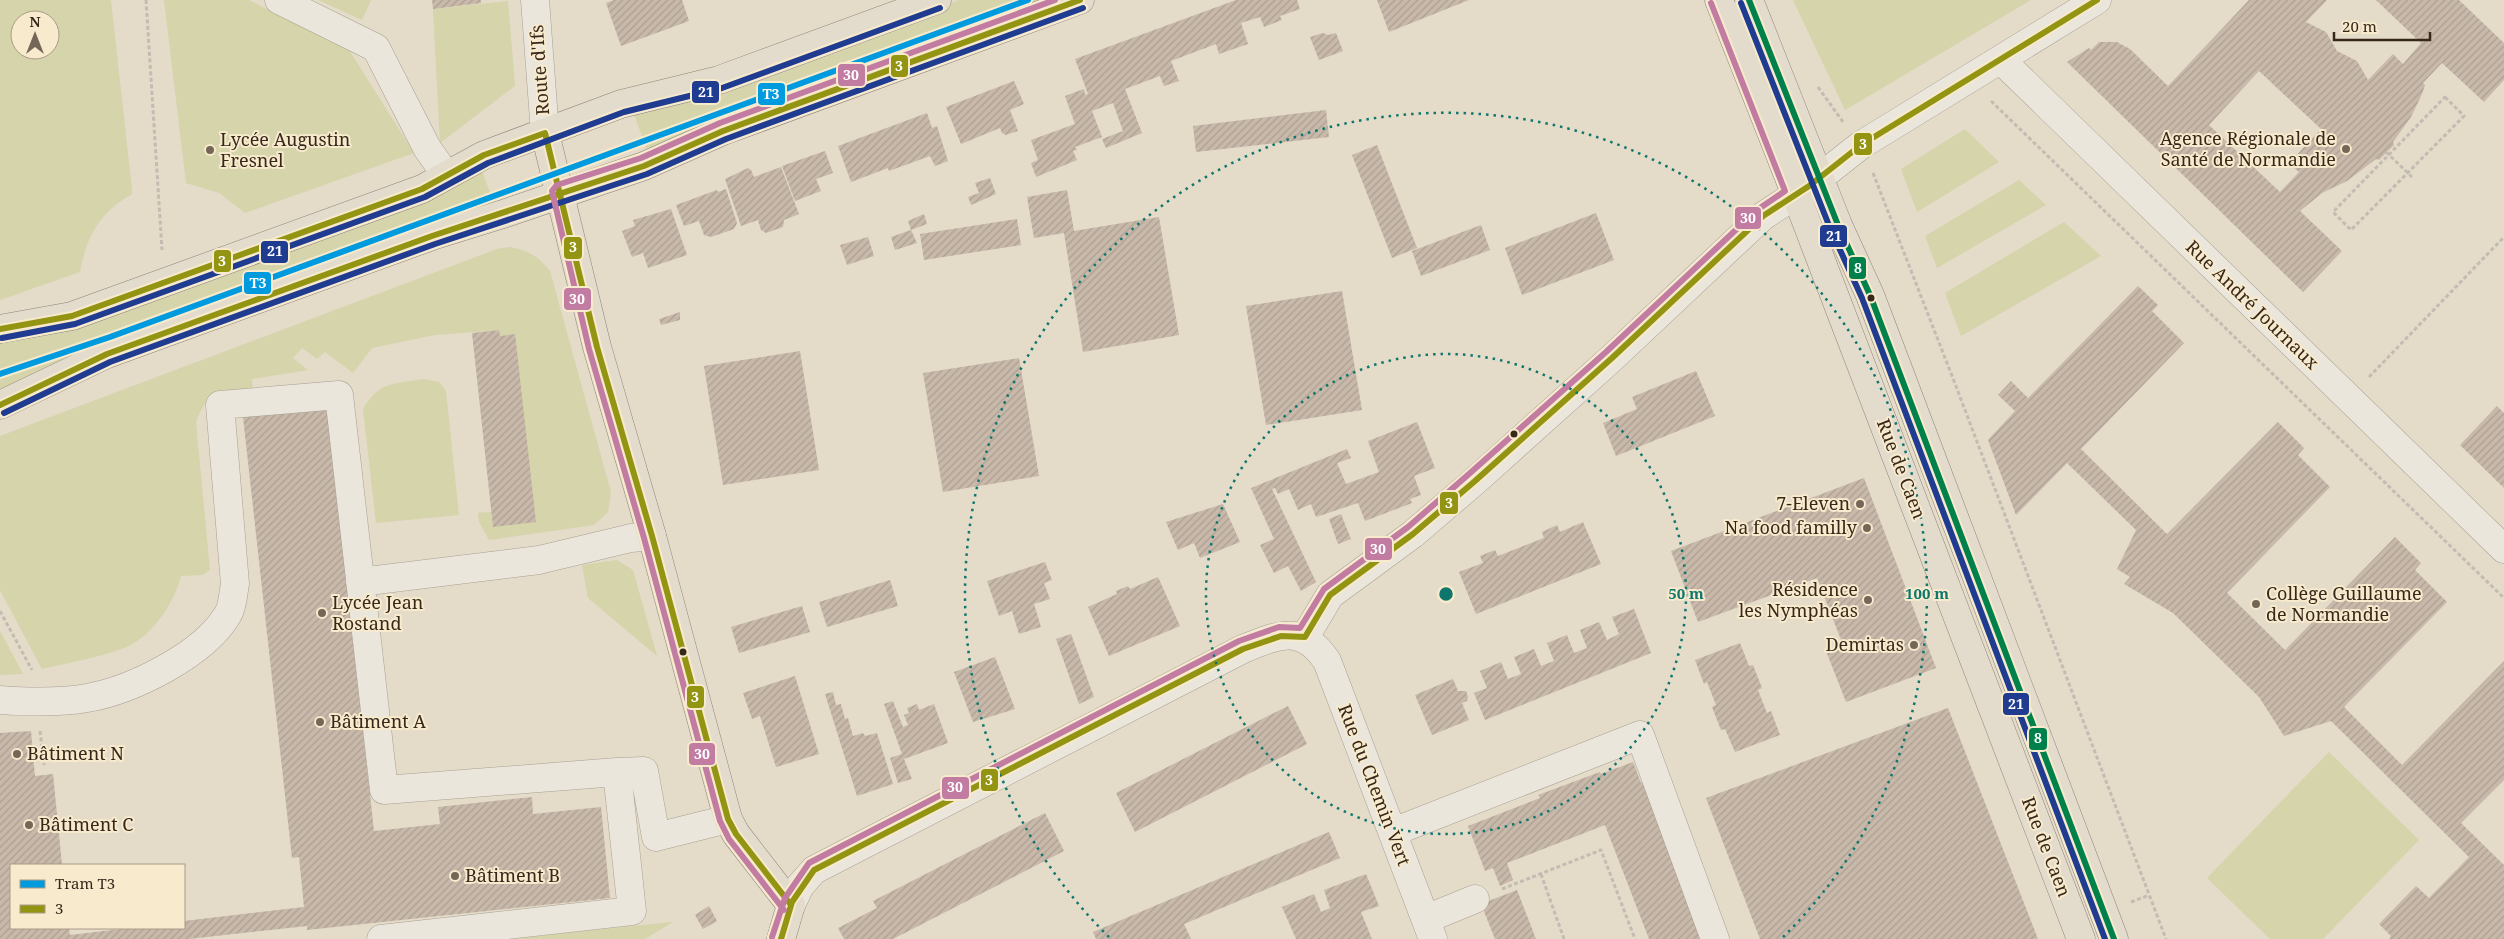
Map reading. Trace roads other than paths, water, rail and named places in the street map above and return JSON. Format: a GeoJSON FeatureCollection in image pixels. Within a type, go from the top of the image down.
{"type":"FeatureCollection","features":[{"type":"Feature","properties":{"kind":"main road"},"geometry":{"type":"LineString","coordinates":[[0,329],[72,316],[422,189],[484,155],[621,104],[719,80],[937,0]]}},
{"type":"Feature","properties":{"kind":"main road"},"geometry":{"type":"LineString","coordinates":[[0,405],[107,354],[432,236],[644,166],[724,130],[1080,0]]}},
{"type":"Feature","properties":{"kind":"main road","name":"Rue de Caen"},"geometry":{"type":"LineString","coordinates":[[1719,0],[1808,186],[2081,939]]}},
{"type":"Feature","properties":{"kind":"main road"},"geometry":{"type":"LineString","coordinates":[[1749,0],[1808,186],[1900,374],[2114,939]]}},
{"type":"Feature","properties":{"kind":"main road","name":"Route d'Ifs"},"geometry":{"type":"LineString","coordinates":[[545,133],[597,347],[652,536],[728,819],[736,834],[791,905]]}},
{"type":"Feature","properties":{"kind":"main road"},"geometry":{"type":"LineString","coordinates":[[781,939],[791,905]]}},
{"type":"Feature","properties":{"kind":"street"},"geometry":{"type":"LineString","coordinates":[[279,0],[376,48],[427,148],[446,175]]}},
{"type":"Feature","properties":{"kind":"street","name":"Route d'Ifs"},"geometry":{"type":"LineString","coordinates":[[535,0],[545,133]]}},
{"type":"Feature","properties":{"kind":"street"},"geometry":{"type":"LineString","coordinates":[[791,905],[800,886],[814,870],[1243,649],[1281,636],[1305,637],[1330,595],[1413,534],[1475,481],[1624,347],[1763,216],[1808,186],[1862,145],[2097,0]]}},
{"type":"Feature","properties":{"kind":"street","name":"Rue André Journaux"},"geometry":{"type":"LineString","coordinates":[[2001,60],[2504,549]]}},
{"type":"Feature","properties":{"kind":"street"},"geometry":{"type":"LineString","coordinates":[[0,700],[28,702],[88,698],[157,675],[209,639],[229,613],[235,584],[220,405],[339,395],[384,790],[644,771],[656,837],[728,819]]}},
{"type":"Feature","properties":{"kind":"street"},"geometry":{"type":"LineString","coordinates":[[360,582],[539,560],[631,538],[652,536]]}},
{"type":"Feature","properties":{"kind":"street","name":"Rue du Chemin Vert"},"geometry":{"type":"LineString","coordinates":[[1305,637],[1314,643],[1327,662],[1429,929]]}},
{"type":"Feature","properties":{"kind":"street"},"geometry":{"type":"LineString","coordinates":[[1393,832],[1640,735],[1715,939]]}},
{"type":"Feature","properties":{"kind":"street"},"geometry":{"type":"LineString","coordinates":[[381,939],[632,911],[616,772]]}},
{"type":"Feature","properties":{"kind":"street"},"geometry":{"type":"LineString","coordinates":[[1429,929],[1475,900]]}},
{"type":"Feature","properties":{"kind":"tram line","name":"T3"},"geometry":{"type":"LineString","coordinates":[[0,374],[110,337],[1028,0]]}},
{"type":"Feature","properties":{"kind":"place","name":"Agence Régionale de Santé de Normandie"},"geometry":{"type":"Point","coordinates":[2346,149]}},
{"type":"Feature","properties":{"kind":"place","name":"Lycée Augustin Fresnel"},"geometry":{"type":"Point","coordinates":[210,150]}},
{"type":"Feature","properties":{"kind":"place","name":"7-Eleven"},"geometry":{"type":"Point","coordinates":[1860,504]}},
{"type":"Feature","properties":{"kind":"place","name":"Na food familly"},"geometry":{"type":"Point","coordinates":[1867,528]}},
{"type":"Feature","properties":{"kind":"place","name":"Résidence les Nymphéas"},"geometry":{"type":"Point","coordinates":[1868,600]}},
{"type":"Feature","properties":{"kind":"place","name":"Collège Guillaume de Normandie"},"geometry":{"type":"Point","coordinates":[2256,604]}},
{"type":"Feature","properties":{"kind":"place","name":"Lycée Jean Rostand"},"geometry":{"type":"Point","coordinates":[322,613]}},
{"type":"Feature","properties":{"kind":"place","name":"Demirtas"},"geometry":{"type":"Point","coordinates":[1914,645]}},
{"type":"Feature","properties":{"kind":"place","name":"Bâtiment A"},"geometry":{"type":"Point","coordinates":[320,722]}},
{"type":"Feature","properties":{"kind":"place","name":"Bâtiment N"},"geometry":{"type":"Point","coordinates":[17,754]}},
{"type":"Feature","properties":{"kind":"place","name":"Bâtiment C"},"geometry":{"type":"Point","coordinates":[29,825]}},
{"type":"Feature","properties":{"kind":"place","name":"Bâtiment B"},"geometry":{"type":"Point","coordinates":[455,876]}}]}
